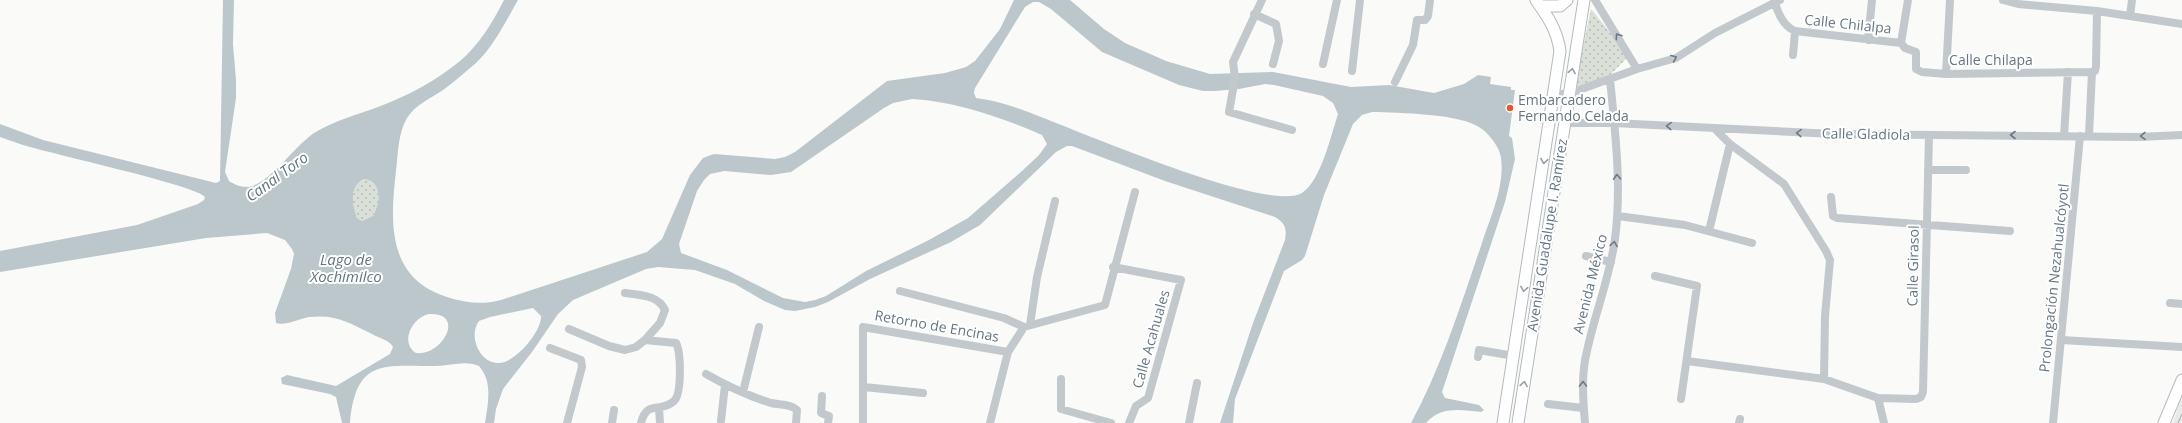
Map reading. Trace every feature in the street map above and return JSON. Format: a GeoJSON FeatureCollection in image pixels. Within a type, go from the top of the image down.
{"type":"FeatureCollection","features":[{"type":"Feature","properties":{"kind":"main road"},"geometry":{"type":"LineString","coordinates":[[1539,3],[1560,6],[1567,0]]}},
{"type":"Feature","properties":{"kind":"main road","name":"Avenida Guadalupe I. Ramírez"},"geometry":{"type":"LineString","coordinates":[[1518,423],[1568,94],[1584,0]]}},
{"type":"Feature","properties":{"kind":"main road","name":"Avenida Guadalupe I. Ramírez"},"geometry":{"type":"LineString","coordinates":[[1503,423],[1560,51],[1558,37],[1553,24],[1539,3]]}},
{"type":"Feature","properties":{"kind":"main road","name":"Calle Gladiola"},"geometry":{"type":"LineString","coordinates":[[1550,122],[1564,123]]}},
{"type":"Feature","properties":{"kind":"main road"},"geometry":{"type":"LineString","coordinates":[[2164,423],[2182,380]]}},
{"type":"Feature","properties":{"kind":"street"},"geometry":{"type":"LineString","coordinates":[[1262,0],[1254,14],[1234,62],[1233,70],[1235,78],[1229,112],[1292,130]]}},
{"type":"Feature","properties":{"kind":"street"},"geometry":{"type":"LineString","coordinates":[[1323,64],[1337,0]]}},
{"type":"Feature","properties":{"kind":"street"},"geometry":{"type":"LineString","coordinates":[[1352,71],[1360,0]]}},
{"type":"Feature","properties":{"kind":"street"},"geometry":{"type":"LineString","coordinates":[[1395,82],[1413,45],[1415,23],[1418,20],[1425,20],[1428,16],[1430,0]]}},
{"type":"Feature","properties":{"kind":"street"},"geometry":{"type":"LineString","coordinates":[[1595,0],[1637,69]]}},
{"type":"Feature","properties":{"kind":"street"},"geometry":{"type":"LineString","coordinates":[[1868,40],[1872,0]]}},
{"type":"Feature","properties":{"kind":"street"},"geometry":{"type":"LineString","coordinates":[[1901,43],[1908,0]]}},
{"type":"Feature","properties":{"kind":"street"},"geometry":{"type":"LineString","coordinates":[[1946,74],[1950,0]]}},
{"type":"Feature","properties":{"kind":"street"},"geometry":{"type":"LineString","coordinates":[[2003,0],[2018,4],[2097,11],[2182,24]]}},
{"type":"Feature","properties":{"kind":"street"},"geometry":{"type":"LineString","coordinates":[[2130,16],[2132,0]]}},
{"type":"Feature","properties":{"kind":"street"},"geometry":{"type":"LineString","coordinates":[[1554,94],[1568,94],[1610,78],[1676,58],[1715,33],[1776,1]]}},
{"type":"Feature","properties":{"kind":"street","name":"Calle Chilalpa"},"geometry":{"type":"LineString","coordinates":[[1776,1],[1783,22],[1788,28],[1795,31],[1901,43],[1905,48],[1916,52],[1916,69]]}},
{"type":"Feature","properties":{"kind":"street"},"geometry":{"type":"LineString","coordinates":[[2089,135],[2097,11]]}},
{"type":"Feature","properties":{"kind":"street"},"geometry":{"type":"LineString","coordinates":[[1254,14],[1276,24],[1280,41],[1273,64]]}},
{"type":"Feature","properties":{"kind":"street"},"geometry":{"type":"LineString","coordinates":[[1793,55],[1795,31]]}},
{"type":"Feature","properties":{"kind":"street","name":"Calle Chilapa"},"geometry":{"type":"LineString","coordinates":[[1916,69],[1922,72],[1946,74],[2093,72]]}},
{"type":"Feature","properties":{"kind":"street"},"geometry":{"type":"LineString","coordinates":[[2064,136],[2068,72]]}},
{"type":"Feature","properties":{"kind":"street","name":"Avenida México"},"geometry":{"type":"LineString","coordinates":[[1585,423],[1583,408],[1584,373],[1587,352],[1611,262],[1618,216],[1614,123],[1610,78]]}},
{"type":"Feature","properties":{"kind":"street","name":"Calle Gladiola"},"geometry":{"type":"LineString","coordinates":[[1564,123],[1614,123],[1715,130],[1834,134],[2064,136],[2182,135]]}},
{"type":"Feature","properties":{"kind":"street"},"geometry":{"type":"LineString","coordinates":[[1715,130],[1730,144],[1784,184],[1830,260],[1825,316],[1824,379]]}},
{"type":"Feature","properties":{"kind":"street","name":"Calle Girasol"},"geometry":{"type":"LineString","coordinates":[[1878,398],[1916,399],[1921,397],[1923,392],[1929,135]]}},
{"type":"Feature","properties":{"kind":"street","name":"Prolongación Nezahualcóyotl"},"geometry":{"type":"LineString","coordinates":[[2053,423],[2080,136]]}},
{"type":"Feature","properties":{"kind":"street"},"geometry":{"type":"LineString","coordinates":[[1709,231],[1730,144]]}},
{"type":"Feature","properties":{"kind":"street"},"geometry":{"type":"LineString","coordinates":[[1928,170],[1966,170]]}},
{"type":"Feature","properties":{"kind":"street"},"geometry":{"type":"LineString","coordinates":[[900,291],[1004,318],[1027,326],[1105,305],[1113,267],[1135,192]]}},
{"type":"Feature","properties":{"kind":"street"},"geometry":{"type":"LineString","coordinates":[[1831,197],[1833,216],[1926,226],[2010,231]]}},
{"type":"Feature","properties":{"kind":"street"},"geometry":{"type":"LineString","coordinates":[[990,423],[1008,352],[1027,326],[1055,201]]}},
{"type":"Feature","properties":{"kind":"street"},"geometry":{"type":"LineString","coordinates":[[1618,216],[1685,225],[1752,243]]}},
{"type":"Feature","properties":{"kind":"street"},"geometry":{"type":"LineString","coordinates":[[1586,256],[1611,262]]}},
{"type":"Feature","properties":{"kind":"street","name":"Calle Acahuales"},"geometry":{"type":"LineString","coordinates":[[1113,267],[1181,280],[1148,398],[1136,406],[1129,423]]}},
{"type":"Feature","properties":{"kind":"street"},"geometry":{"type":"LineString","coordinates":[[1655,276],[1697,286],[1681,399]]}},
{"type":"Feature","properties":{"kind":"street"},"geometry":{"type":"LineString","coordinates":[[569,329],[616,348],[625,350],[636,347],[645,340],[660,323],[665,310],[663,305],[650,297],[625,293]]}},
{"type":"Feature","properties":{"kind":"street"},"geometry":{"type":"LineString","coordinates":[[2170,303],[2182,304]]}},
{"type":"Feature","properties":{"kind":"street"},"geometry":{"type":"LineString","coordinates":[[743,392],[759,327]]}},
{"type":"Feature","properties":{"kind":"street","name":"Retorno de Encinas"},"geometry":{"type":"LineString","coordinates":[[863,423],[863,327],[1008,352]]}},
{"type":"Feature","properties":{"kind":"street"},"geometry":{"type":"LineString","coordinates":[[641,423],[645,411],[649,408],[659,408],[675,400],[678,394],[679,348],[676,343],[645,340]]}},
{"type":"Feature","properties":{"kind":"street"},"geometry":{"type":"LineString","coordinates":[[2061,340],[2182,347]]}},
{"type":"Feature","properties":{"kind":"street"},"geometry":{"type":"LineString","coordinates":[[550,348],[581,360],[582,368],[568,423]]}},
{"type":"Feature","properties":{"kind":"street"},"geometry":{"type":"LineString","coordinates":[[1478,357],[1479,350],[1514,356]]}},
{"type":"Feature","properties":{"kind":"street"},"geometry":{"type":"LineString","coordinates":[[1687,361],[1824,379],[1878,398],[1884,423]]}},
{"type":"Feature","properties":{"kind":"street"},"geometry":{"type":"LineString","coordinates":[[706,374],[725,385],[771,403],[794,406],[797,410],[796,423]]}},
{"type":"Feature","properties":{"kind":"street"},"geometry":{"type":"LineString","coordinates":[[1061,379],[1061,409],[1111,423]]}},
{"type":"Feature","properties":{"kind":"street"},"geometry":{"type":"LineString","coordinates":[[1189,423],[1197,384]]}},
{"type":"Feature","properties":{"kind":"street"},"geometry":{"type":"LineString","coordinates":[[721,421],[725,385]]}},
{"type":"Feature","properties":{"kind":"street"},"geometry":{"type":"LineString","coordinates":[[864,387],[922,393]]}},
{"type":"Feature","properties":{"kind":"street"},"geometry":{"type":"LineString","coordinates":[[822,396],[821,413],[829,416],[828,423]]}},
{"type":"Feature","properties":{"kind":"street"},"geometry":{"type":"LineString","coordinates":[[1548,404],[1583,408]]}},
{"type":"Feature","properties":{"kind":"street"},"geometry":{"type":"LineString","coordinates":[[659,408],[660,423]]}},
{"type":"Feature","properties":{"kind":"street"},"geometry":{"type":"LineString","coordinates":[[612,423],[614,410]]}},
{"type":"Feature","properties":{"kind":"shaded area"},"geometry":{"type":"Polygon","coordinates":[[[1591,9],[1629,56],[1608,77],[1575,87],[1591,9]]]}},
{"type":"Feature","properties":{"kind":"shaded area"},"geometry":{"type":"Polygon","coordinates":[[[364,179],[370,181],[377,188],[378,200],[373,216],[362,221],[357,218],[353,196],[356,186],[364,179]]]}},
{"type":"Feature","properties":{"kind":"shaded area"},"geometry":{"type":"Polygon","coordinates":[[[2180,400],[2182,401],[2182,423],[2173,423],[2180,400]]]}},
{"type":"Feature","properties":{"kind":"water","name":"Lago de Xochimilco"},"geometry":{"type":"Polygon","coordinates":[[[223,0],[234,0],[233,44],[236,80],[236,98],[225,172],[229,181],[238,186],[245,187],[255,185],[270,175],[314,133],[337,122],[400,98],[441,75],[460,61],[473,48],[490,25],[504,0],[518,0],[499,33],[476,63],[451,84],[410,113],[404,124],[399,144],[393,210],[397,246],[403,262],[413,277],[427,288],[447,297],[474,303],[501,300],[647,252],[662,239],[690,175],[703,158],[714,154],[775,159],[785,157],[795,152],[887,81],[945,73],[966,67],[975,61],[1000,29],[1014,0],[1070,0],[1104,29],[1125,43],[1166,61],[1210,74],[1273,72],[1351,87],[1389,85],[1434,93],[1464,84],[1478,75],[1491,77],[1490,84],[1511,87],[1511,90],[1515,90],[1509,136],[1512,138],[1515,159],[1505,202],[1442,392],[1445,398],[1479,405],[1484,410],[1481,412],[1452,410],[1438,414],[1426,423],[1411,423],[1442,357],[1493,213],[1501,180],[1501,158],[1499,150],[1494,142],[1482,129],[1473,124],[1460,120],[1429,115],[1372,112],[1362,115],[1353,124],[1324,195],[1305,256],[1302,260],[1284,271],[1235,399],[1233,423],[1220,423],[1253,323],[1285,240],[1286,232],[1283,224],[1275,217],[1165,181],[1072,146],[1067,146],[1056,152],[980,225],[951,242],[870,279],[828,302],[815,307],[795,311],[785,310],[764,301],[735,284],[695,270],[658,267],[646,269],[573,300],[558,314],[532,352],[503,389],[496,409],[494,423],[485,423],[488,386],[483,372],[479,366],[474,364],[463,363],[436,366],[401,366],[375,370],[366,376],[359,387],[353,402],[350,423],[342,423],[336,397],[330,394],[282,384],[281,378],[287,375],[336,386],[390,354],[393,347],[384,339],[335,318],[319,316],[309,317],[288,323],[276,323],[275,313],[291,269],[294,254],[285,240],[267,233],[206,238],[0,272],[0,251],[137,225],[198,204],[204,200],[205,197],[177,185],[23,145],[0,137],[0,124],[43,140],[216,183],[220,181],[223,0]],[[1033,2],[1025,7],[975,88],[974,93],[976,98],[1015,107],[1165,165],[1209,180],[1249,191],[1281,196],[1302,193],[1315,179],[1329,145],[1338,114],[1333,103],[1323,96],[1265,84],[1239,89],[1215,91],[1203,91],[1179,85],[1102,52],[1051,9],[1039,2],[1033,2]],[[912,99],[893,103],[791,172],[771,175],[724,171],[710,174],[697,191],[679,244],[681,253],[727,270],[783,298],[805,302],[815,300],[826,296],[866,271],[929,240],[968,218],[1022,171],[1039,155],[1047,144],[1042,135],[1011,122],[978,111],[928,100],[912,99]],[[364,179],[359,182],[354,191],[353,202],[357,218],[362,221],[373,216],[377,205],[378,194],[377,188],[370,181],[364,179]],[[533,308],[490,317],[479,321],[475,333],[477,347],[485,358],[491,362],[498,363],[505,362],[512,358],[526,346],[537,330],[541,316],[533,308]],[[429,314],[418,320],[410,330],[408,337],[411,348],[416,353],[426,352],[435,348],[442,341],[448,326],[446,320],[440,315],[429,314]]]}},
{"type":"Feature","properties":{"kind":"tram line"},"geometry":{"type":"LineString","coordinates":[[2178,423],[2182,414]]}},
{"type":"Feature","properties":{"kind":"place","name":"Embarcadero Fernando Celada"},"geometry":{"type":"Point","coordinates":[1510,108]}},
{"type":"Feature","properties":{"kind":"water label","name":"Canal Toro"},"geometry":{"type":"Point","coordinates":[277,177]}}]}
